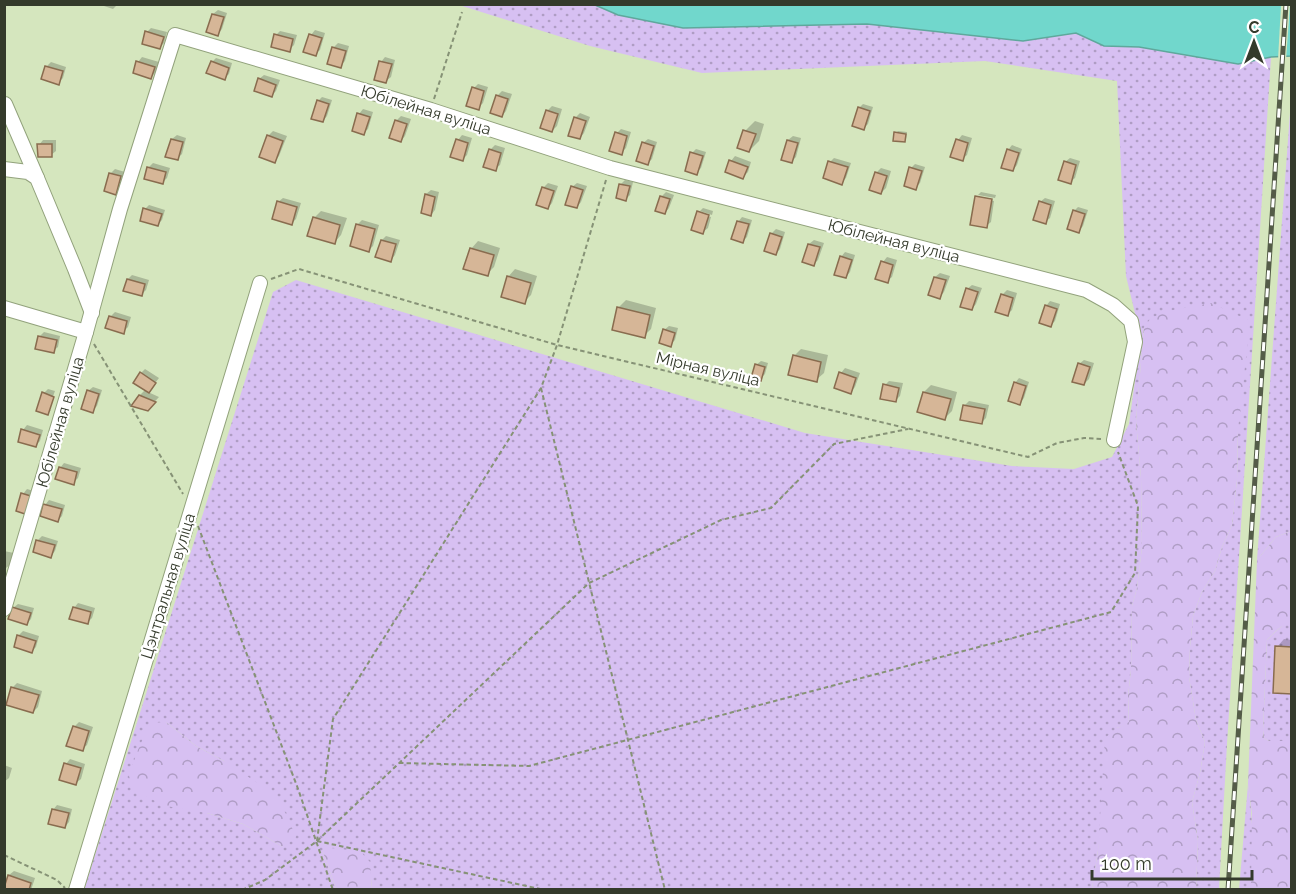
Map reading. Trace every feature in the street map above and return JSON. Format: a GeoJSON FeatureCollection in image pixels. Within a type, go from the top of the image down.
{"type":"FeatureCollection","features":[{"type":"Feature","properties":{"kind":"street","name":"Юбілейная вуліца"},"geometry":{"type":"LineString","coordinates":[[4,609],[87,332],[120,209],[175,35],[431,110],[610,168],[1086,290],[1113,305],[1131,321],[1135,342],[1114,440]]}},
{"type":"Feature","properties":{"kind":"street"},"geometry":{"type":"LineString","coordinates":[[5,104],[92,313]]}},
{"type":"Feature","properties":{"kind":"street"},"geometry":{"type":"LineString","coordinates":[[4,170],[28,172],[37,178]]}},
{"type":"Feature","properties":{"kind":"street","name":"Цэнтральная вуліца"},"geometry":{"type":"LineString","coordinates":[[76,890],[260,283]]}},
{"type":"Feature","properties":{"kind":"street"},"geometry":{"type":"LineString","coordinates":[[4,308],[87,332]]}},
{"type":"Feature","properties":{"kind":"path"},"geometry":{"type":"LineString","coordinates":[[431,110],[462,12]]}},
{"type":"Feature","properties":{"kind":"path"},"geometry":{"type":"LineString","coordinates":[[317,841],[333,719],[541,388],[557,345],[610,168]]}},
{"type":"Feature","properties":{"kind":"path","name":"Мірная вуліца"},"geometry":{"type":"LineString","coordinates":[[260,283],[299,269],[557,345],[1028,457],[1057,443],[1084,438],[1114,440]]}},
{"type":"Feature","properties":{"kind":"path"},"geometry":{"type":"LineString","coordinates":[[87,332],[192,508],[317,841],[333,890]]}},
{"type":"Feature","properties":{"kind":"path"},"geometry":{"type":"LineString","coordinates":[[541,388],[665,890]]}},
{"type":"Feature","properties":{"kind":"path"},"geometry":{"type":"LineString","coordinates":[[242,890],[265,880],[317,841],[589,584],[721,520],[771,507],[834,444],[909,429]]}},
{"type":"Feature","properties":{"kind":"path"},"geometry":{"type":"LineString","coordinates":[[399,763],[529,766],[1112,612],[1135,573],[1138,506],[1114,440]]}},
{"type":"Feature","properties":{"kind":"path"},"geometry":{"type":"LineString","coordinates":[[317,841],[545,890]]}},
{"type":"Feature","properties":{"kind":"path"},"geometry":{"type":"LineString","coordinates":[[4,855],[57,880],[66,890]]}},
{"type":"Feature","properties":{"kind":"green space"},"geometry":{"type":"Polygon","coordinates":[[[459,5],[946,5],[1023,41],[1076,33],[1104,46],[1139,47],[1238,64],[1271,57],[1219,889],[1196,889],[1198,841],[1192,802],[1205,742],[1196,720],[1189,677],[1190,647],[1193,616],[1202,592],[1215,571],[1232,525],[1237,480],[1238,430],[1144,327],[1136,421],[1141,478],[1142,547],[1137,588],[1132,606],[1129,723],[1117,728],[1092,889],[372,889],[371,878],[323,852],[336,889],[84,890],[273,292],[296,280],[805,433],[1012,466],[1074,469],[1112,457],[1129,424],[1141,338],[1126,276],[1117,81],[985,61],[702,73],[590,46],[459,5]],[[166,722],[207,813],[243,824],[283,847],[224,761],[196,746],[166,722]]]}},
{"type":"Feature","properties":{"kind":"green space"},"geometry":{"type":"Polygon","coordinates":[[[1291,99],[1291,531],[1276,537],[1257,560],[1291,99]]]}},
{"type":"Feature","properties":{"kind":"green space"},"geometry":{"type":"Polygon","coordinates":[[[1211,303],[1250,321],[1238,430],[1237,480],[1232,525],[1215,571],[1202,592],[1193,616],[1190,647],[1189,677],[1196,720],[1205,742],[1192,802],[1198,841],[1196,889],[1092,889],[1098,850],[1105,738],[1129,722],[1132,606],[1137,588],[1142,547],[1141,478],[1136,421],[1144,327],[1151,318],[1168,311],[1211,303]]]}},
{"type":"Feature","properties":{"kind":"green space"},"geometry":{"type":"Polygon","coordinates":[[[1291,531],[1291,624],[1281,627],[1267,640],[1263,730],[1264,738],[1269,741],[1291,741],[1291,889],[1251,889],[1252,814],[1248,784],[1257,560],[1276,537],[1291,531]]]}},
{"type":"Feature","properties":{"kind":"green space"},"geometry":{"type":"Polygon","coordinates":[[[1286,623],[1291,624],[1291,741],[1269,741],[1264,738],[1263,730],[1267,640],[1286,623]]]}},
{"type":"Feature","properties":{"kind":"green space"},"geometry":{"type":"Polygon","coordinates":[[[166,722],[196,746],[273,793],[296,837],[283,847],[243,824],[207,813],[166,806],[134,791],[129,776],[150,723],[166,722]]]}},
{"type":"Feature","properties":{"kind":"green space"},"geometry":{"type":"Polygon","coordinates":[[[1248,784],[1252,836],[1251,889],[1239,890],[1248,784]]]}},
{"type":"Feature","properties":{"kind":"green space"},"geometry":{"type":"Polygon","coordinates":[[[330,848],[360,851],[370,862],[372,889],[336,889],[323,852],[330,848]]]}},
{"type":"Feature","properties":{"kind":"water"},"geometry":{"type":"Polygon","coordinates":[[[595,5],[1291,5],[1291,56],[1271,57],[1238,64],[1139,47],[1104,46],[1076,33],[1023,41],[867,24],[683,28],[618,15],[595,5]]]}},
{"type":"Feature","properties":{"kind":"pier"},"geometry":{"type":"Polygon","coordinates":[[[1281,5],[1290,5],[1286,60],[1278,60],[1281,5]]]}},
{"type":"Feature","properties":{"kind":"building"},"geometry":{"type":"Polygon","coordinates":[[[212,14],[224,17],[218,36],[206,32],[212,14]]]}},
{"type":"Feature","properties":{"kind":"building"},"geometry":{"type":"Polygon","coordinates":[[[145,31],[164,37],[160,49],[142,44],[145,31]]]}},
{"type":"Feature","properties":{"kind":"building"},"geometry":{"type":"Polygon","coordinates":[[[274,34],[293,39],[290,52],[271,47],[274,34]]]}},
{"type":"Feature","properties":{"kind":"building"},"geometry":{"type":"Polygon","coordinates":[[[309,34],[322,38],[316,56],[303,52],[309,34]]]}},
{"type":"Feature","properties":{"kind":"building"},"geometry":{"type":"Polygon","coordinates":[[[332,47],[346,51],[341,68],[327,64],[332,47]]]}},
{"type":"Feature","properties":{"kind":"building"},"geometry":{"type":"Polygon","coordinates":[[[136,61],[155,67],[151,79],[133,73],[136,61]]]}},
{"type":"Feature","properties":{"kind":"building"},"geometry":{"type":"Polygon","coordinates":[[[211,61],[229,68],[225,80],[206,73],[211,61]]]}},
{"type":"Feature","properties":{"kind":"building"},"geometry":{"type":"Polygon","coordinates":[[[379,61],[392,64],[386,83],[374,80],[379,61]]]}},
{"type":"Feature","properties":{"kind":"building"},"geometry":{"type":"Polygon","coordinates":[[[45,66],[63,71],[59,85],[41,79],[45,66]]]}},
{"type":"Feature","properties":{"kind":"building"},"geometry":{"type":"Polygon","coordinates":[[[258,78],[276,85],[272,97],[254,91],[258,78]]]}},
{"type":"Feature","properties":{"kind":"building"},"geometry":{"type":"Polygon","coordinates":[[[472,87],[484,91],[479,110],[466,106],[472,87]]]}},
{"type":"Feature","properties":{"kind":"building"},"geometry":{"type":"Polygon","coordinates":[[[496,95],[508,99],[502,117],[490,113],[496,95]]]}},
{"type":"Feature","properties":{"kind":"building"},"geometry":{"type":"Polygon","coordinates":[[[317,100],[329,104],[323,122],[311,119],[317,100]]]}},
{"type":"Feature","properties":{"kind":"building"},"geometry":{"type":"Polygon","coordinates":[[[858,107],[870,111],[864,130],[852,126],[858,107]]]}},
{"type":"Feature","properties":{"kind":"building"},"geometry":{"type":"Polygon","coordinates":[[[546,110],[558,114],[552,132],[540,128],[546,110]]]}},
{"type":"Feature","properties":{"kind":"building"},"geometry":{"type":"Polygon","coordinates":[[[357,113],[370,117],[364,135],[352,131],[357,113]]]}},
{"type":"Feature","properties":{"kind":"building"},"geometry":{"type":"Polygon","coordinates":[[[574,117],[586,121],[580,139],[568,136],[574,117]]]}},
{"type":"Feature","properties":{"kind":"building"},"geometry":{"type":"Polygon","coordinates":[[[395,120],[407,124],[401,142],[389,138],[395,120]]]}},
{"type":"Feature","properties":{"kind":"building"},"geometry":{"type":"Polygon","coordinates":[[[743,130],[756,134],[749,152],[737,148],[743,130]]]}},
{"type":"Feature","properties":{"kind":"building"},"geometry":{"type":"Polygon","coordinates":[[[615,132],[627,136],[622,155],[609,151],[615,132]]]}},
{"type":"Feature","properties":{"kind":"building"},"geometry":{"type":"Polygon","coordinates":[[[894,132],[906,134],[905,142],[893,141],[894,132]]]}},
{"type":"Feature","properties":{"kind":"building"},"geometry":{"type":"Polygon","coordinates":[[[267,135],[283,141],[275,163],[259,157],[267,135]]]}},
{"type":"Feature","properties":{"kind":"building"},"geometry":{"type":"Polygon","coordinates":[[[171,139],[183,142],[178,160],[165,157],[171,139]]]}},
{"type":"Feature","properties":{"kind":"building"},"geometry":{"type":"Polygon","coordinates":[[[456,139],[468,143],[463,161],[450,157],[456,139]]]}},
{"type":"Feature","properties":{"kind":"building"},"geometry":{"type":"Polygon","coordinates":[[[956,139],[968,143],[963,161],[950,157],[956,139]]]}},
{"type":"Feature","properties":{"kind":"building"},"geometry":{"type":"Polygon","coordinates":[[[787,140],[798,143],[792,163],[781,160],[787,140]]]}},
{"type":"Feature","properties":{"kind":"building"},"geometry":{"type":"Polygon","coordinates":[[[642,142],[654,146],[648,165],[636,161],[642,142]]]}},
{"type":"Feature","properties":{"kind":"building"},"geometry":{"type":"Polygon","coordinates":[[[37,144],[52,144],[52,157],[38,157],[37,144]]]}},
{"type":"Feature","properties":{"kind":"building"},"geometry":{"type":"Polygon","coordinates":[[[489,149],[501,153],[496,171],[483,167],[489,149]]]}},
{"type":"Feature","properties":{"kind":"building"},"geometry":{"type":"Polygon","coordinates":[[[1007,149],[1019,153],[1013,171],[1001,168],[1007,149]]]}},
{"type":"Feature","properties":{"kind":"building"},"geometry":{"type":"Polygon","coordinates":[[[690,152],[703,156],[697,175],[685,171],[690,152]]]}},
{"type":"Feature","properties":{"kind":"building"},"geometry":{"type":"Polygon","coordinates":[[[729,160],[748,167],[743,179],[725,172],[729,160]]]}},
{"type":"Feature","properties":{"kind":"building"},"geometry":{"type":"Polygon","coordinates":[[[828,161],[848,167],[842,185],[823,178],[828,161]]]}},
{"type":"Feature","properties":{"kind":"building"},"geometry":{"type":"Polygon","coordinates":[[[1064,161],[1076,165],[1071,184],[1058,180],[1064,161]]]}},
{"type":"Feature","properties":{"kind":"building"},"geometry":{"type":"Polygon","coordinates":[[[147,167],[166,172],[163,184],[144,179],[147,167]]]}},
{"type":"Feature","properties":{"kind":"building"},"geometry":{"type":"Polygon","coordinates":[[[909,167],[922,171],[916,190],[904,186],[909,167]]]}},
{"type":"Feature","properties":{"kind":"building"},"geometry":{"type":"Polygon","coordinates":[[[875,172],[887,176],[881,194],[869,190],[875,172]]]}},
{"type":"Feature","properties":{"kind":"building"},"geometry":{"type":"Polygon","coordinates":[[[109,173],[121,176],[116,195],[104,191],[109,173]]]}},
{"type":"Feature","properties":{"kind":"building"},"geometry":{"type":"Polygon","coordinates":[[[619,184],[630,186],[626,201],[616,198],[619,184]]]}},
{"type":"Feature","properties":{"kind":"building"},"geometry":{"type":"Polygon","coordinates":[[[571,186],[583,190],[577,208],[565,205],[571,186]]]}},
{"type":"Feature","properties":{"kind":"building"},"geometry":{"type":"Polygon","coordinates":[[[542,187],[554,191],[548,209],[536,205],[542,187]]]}},
{"type":"Feature","properties":{"kind":"building"},"geometry":{"type":"Polygon","coordinates":[[[425,194],[435,197],[431,216],[421,213],[425,194]]]}},
{"type":"Feature","properties":{"kind":"building"},"geometry":{"type":"Polygon","coordinates":[[[660,196],[670,199],[665,214],[655,211],[660,196]]]}},
{"type":"Feature","properties":{"kind":"building"},"geometry":{"type":"Polygon","coordinates":[[[975,196],[992,199],[987,228],[970,225],[975,196]]]}},
{"type":"Feature","properties":{"kind":"building"},"geometry":{"type":"Polygon","coordinates":[[[277,201],[297,207],[292,225],[272,219],[277,201]]]}},
{"type":"Feature","properties":{"kind":"building"},"geometry":{"type":"Polygon","coordinates":[[[1039,201],[1051,205],[1046,224],[1033,220],[1039,201]]]}},
{"type":"Feature","properties":{"kind":"building"},"geometry":{"type":"Polygon","coordinates":[[[143,208],[162,214],[158,226],[140,221],[143,208]]]}},
{"type":"Feature","properties":{"kind":"building"},"geometry":{"type":"Polygon","coordinates":[[[1073,210],[1085,214],[1079,233],[1067,229],[1073,210]]]}},
{"type":"Feature","properties":{"kind":"building"},"geometry":{"type":"Polygon","coordinates":[[[697,211],[709,215],[703,234],[691,230],[697,211]]]}},
{"type":"Feature","properties":{"kind":"building"},"geometry":{"type":"Polygon","coordinates":[[[313,217],[340,225],[335,244],[307,236],[313,217]]]}},
{"type":"Feature","properties":{"kind":"building"},"geometry":{"type":"Polygon","coordinates":[[[737,221],[749,224],[743,243],[731,239],[737,221]]]}},
{"type":"Feature","properties":{"kind":"building"},"geometry":{"type":"Polygon","coordinates":[[[356,224],[375,229],[369,252],[350,246],[356,224]]]}},
{"type":"Feature","properties":{"kind":"building"},"geometry":{"type":"Polygon","coordinates":[[[770,233],[782,237],[776,255],[764,251],[770,233]]]}},
{"type":"Feature","properties":{"kind":"building"},"geometry":{"type":"Polygon","coordinates":[[[381,240],[396,244],[391,262],[375,257],[381,240]]]}},
{"type":"Feature","properties":{"kind":"building"},"geometry":{"type":"Polygon","coordinates":[[[808,244],[820,247],[814,266],[802,262],[808,244]]]}},
{"type":"Feature","properties":{"kind":"building"},"geometry":{"type":"Polygon","coordinates":[[[470,248],[494,255],[488,276],[463,269],[470,248]]]}},
{"type":"Feature","properties":{"kind":"building"},"geometry":{"type":"Polygon","coordinates":[[[840,256],[852,260],[846,278],[834,275],[840,256]]]}},
{"type":"Feature","properties":{"kind":"building"},"geometry":{"type":"Polygon","coordinates":[[[881,261],[893,265],[888,283],[875,279],[881,261]]]}},
{"type":"Feature","properties":{"kind":"building"},"geometry":{"type":"Polygon","coordinates":[[[507,276],[531,283],[525,304],[501,297],[507,276]]]}},
{"type":"Feature","properties":{"kind":"building"},"geometry":{"type":"Polygon","coordinates":[[[934,277],[946,280],[940,299],[928,295],[934,277]]]}},
{"type":"Feature","properties":{"kind":"building"},"geometry":{"type":"Polygon","coordinates":[[[127,279],[145,284],[142,296],[123,291],[127,279]]]}},
{"type":"Feature","properties":{"kind":"building"},"geometry":{"type":"Polygon","coordinates":[[[966,288],[978,292],[972,310],[960,307],[966,288]]]}},
{"type":"Feature","properties":{"kind":"building"},"geometry":{"type":"Polygon","coordinates":[[[1001,294],[1013,298],[1008,316],[995,312],[1001,294]]]}},
{"type":"Feature","properties":{"kind":"building"},"geometry":{"type":"Polygon","coordinates":[[[1045,305],[1057,309],[1051,327],[1039,323],[1045,305]]]}},
{"type":"Feature","properties":{"kind":"building"},"geometry":{"type":"Polygon","coordinates":[[[617,307],[650,315],[645,338],[612,330],[617,307]]]}},
{"type":"Feature","properties":{"kind":"building"},"geometry":{"type":"Polygon","coordinates":[[[109,316],[127,321],[124,334],[105,328],[109,316]]]}},
{"type":"Feature","properties":{"kind":"building"},"geometry":{"type":"Polygon","coordinates":[[[663,329],[675,333],[671,347],[659,343],[663,329]]]}},
{"type":"Feature","properties":{"kind":"building"},"geometry":{"type":"Polygon","coordinates":[[[38,336],[57,340],[54,353],[35,349],[38,336]]]}},
{"type":"Feature","properties":{"kind":"building"},"geometry":{"type":"Polygon","coordinates":[[[793,355],[821,362],[817,382],[788,375],[793,355]]]}},
{"type":"Feature","properties":{"kind":"building"},"geometry":{"type":"Polygon","coordinates":[[[1078,363],[1090,367],[1084,385],[1072,382],[1078,363]]]}},
{"type":"Feature","properties":{"kind":"building"},"geometry":{"type":"Polygon","coordinates":[[[755,364],[765,367],[761,381],[751,378],[755,364]]]}},
{"type":"Feature","properties":{"kind":"building"},"geometry":{"type":"Polygon","coordinates":[[[140,372],[156,383],[149,393],[133,383],[140,372]]]}},
{"type":"Feature","properties":{"kind":"building"},"geometry":{"type":"Polygon","coordinates":[[[839,372],[856,378],[851,394],[834,388],[839,372]]]}},
{"type":"Feature","properties":{"kind":"building"},"geometry":{"type":"Polygon","coordinates":[[[1014,382],[1026,386],[1020,405],[1008,401],[1014,382]]]}},
{"type":"Feature","properties":{"kind":"building"},"geometry":{"type":"Polygon","coordinates":[[[883,384],[899,388],[896,402],[880,399],[883,384]]]}},
{"type":"Feature","properties":{"kind":"building"},"geometry":{"type":"Polygon","coordinates":[[[87,390],[99,394],[93,413],[81,409],[87,390]]]}},
{"type":"Feature","properties":{"kind":"building"},"geometry":{"type":"Polygon","coordinates":[[[42,392],[54,397],[48,415],[36,411],[42,392]]]}},
{"type":"Feature","properties":{"kind":"building"},"geometry":{"type":"Polygon","coordinates":[[[923,392],[951,399],[945,420],[917,412],[923,392]]]}},
{"type":"Feature","properties":{"kind":"building"},"geometry":{"type":"Polygon","coordinates":[[[139,395],[156,402],[148,411],[131,406],[139,395]]]}},
{"type":"Feature","properties":{"kind":"building"},"geometry":{"type":"Polygon","coordinates":[[[963,405],[985,409],[982,424],[960,420],[963,405]]]}},
{"type":"Feature","properties":{"kind":"building"},"geometry":{"type":"Polygon","coordinates":[[[21,429],[40,435],[36,447],[18,442],[21,429]]]}},
{"type":"Feature","properties":{"kind":"building"},"geometry":{"type":"Polygon","coordinates":[[[59,467],[77,472],[74,485],[55,479],[59,467]]]}},
{"type":"Feature","properties":{"kind":"building"},"geometry":{"type":"Polygon","coordinates":[[[21,493],[34,497],[28,515],[16,511],[21,493]]]}},
{"type":"Feature","properties":{"kind":"building"},"geometry":{"type":"Polygon","coordinates":[[[43,504],[62,509],[58,522],[40,516],[43,504]]]}},
{"type":"Feature","properties":{"kind":"building"},"geometry":{"type":"Polygon","coordinates":[[[36,540],[55,545],[51,558],[33,552],[36,540]]]}},
{"type":"Feature","properties":{"kind":"building"},"geometry":{"type":"Polygon","coordinates":[[[12,607],[31,613],[27,625],[8,619],[12,607]]]}},
{"type":"Feature","properties":{"kind":"building"},"geometry":{"type":"Polygon","coordinates":[[[73,607],[91,612],[88,624],[69,619],[73,607]]]}},
{"type":"Feature","properties":{"kind":"building"},"geometry":{"type":"Polygon","coordinates":[[[17,635],[36,641],[32,653],[14,647],[17,635]]]}},
{"type":"Feature","properties":{"kind":"building"},"geometry":{"type":"Polygon","coordinates":[[[1275,646],[1292,647],[1292,694],[1273,693],[1275,646]]]}},
{"type":"Feature","properties":{"kind":"building"},"geometry":{"type":"Polygon","coordinates":[[[11,687],[39,695],[33,713],[6,705],[11,687]]]}},
{"type":"Feature","properties":{"kind":"building"},"geometry":{"type":"Polygon","coordinates":[[[73,726],[89,731],[83,751],[66,746],[73,726]]]}},
{"type":"Feature","properties":{"kind":"building"},"geometry":{"type":"Polygon","coordinates":[[[64,763],[81,768],[76,785],[59,780],[64,763]]]}},
{"type":"Feature","properties":{"kind":"building"},"geometry":{"type":"Polygon","coordinates":[[[52,809],[69,813],[65,828],[48,824],[52,809]]]}},
{"type":"Feature","properties":{"kind":"building"},"geometry":{"type":"Polygon","coordinates":[[[8,875],[31,883],[29,890],[4,888],[8,875]]]}},
{"type":"Feature","properties":{"kind":"railway"},"geometry":{"type":"LineString","coordinates":[[1228,890],[1286,4]]}}]}
